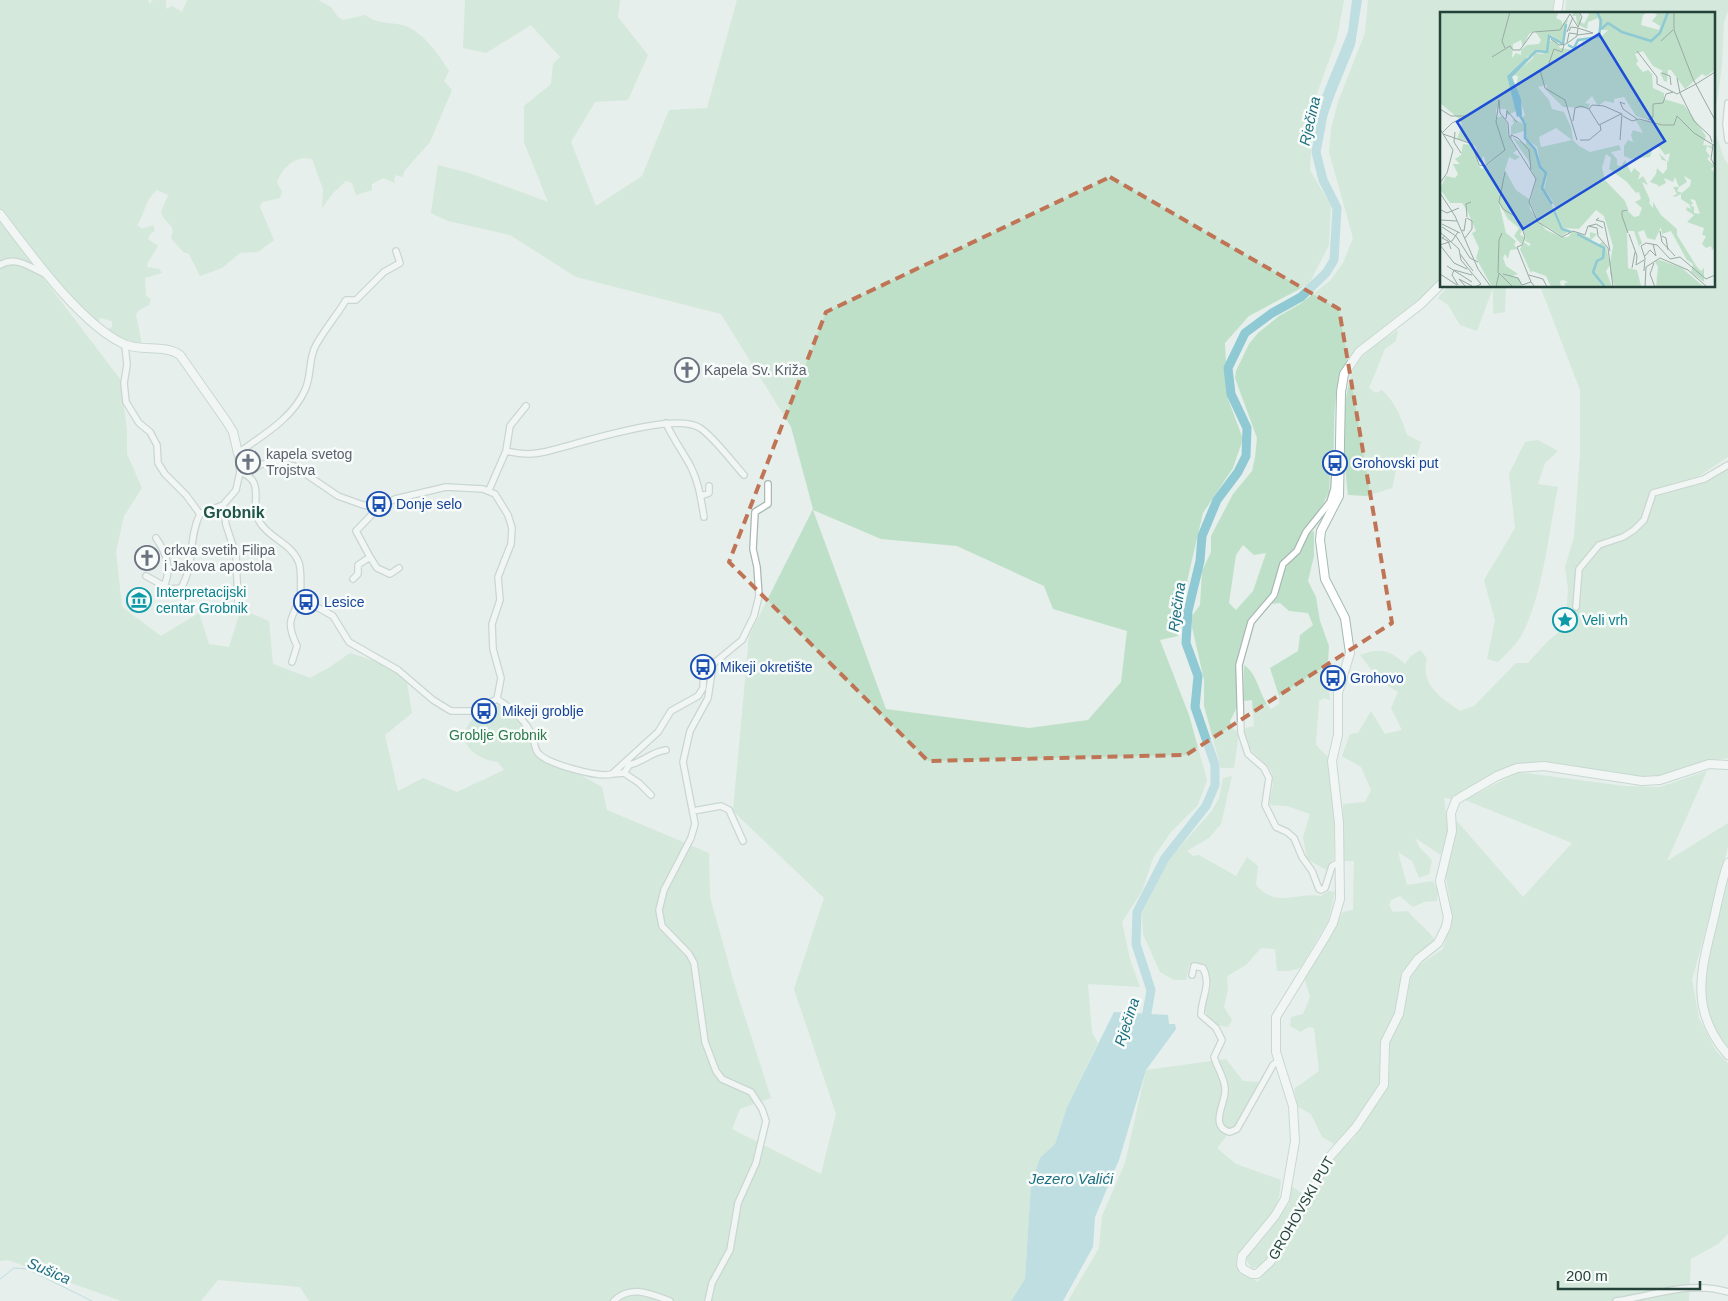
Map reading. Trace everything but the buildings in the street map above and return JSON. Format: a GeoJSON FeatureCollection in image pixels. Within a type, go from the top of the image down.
{"type":"FeatureCollection","features":[{"type":"Feature","properties":{"kind":"main road"},"geometry":{"type":"LineString","coordinates":[[0,214],[49,276],[107,335],[125,345],[138,348],[173,350],[180,355],[230,427],[238,453]]}},
{"type":"Feature","properties":{"kind":"main road","name":"GROHOVSKI PUT"},"geometry":{"type":"LineString","coordinates":[[1440,285],[1421,304],[1359,352],[1344,374],[1341,392],[1338,500],[1321,531],[1320,540],[1325,579],[1344,618],[1350,653],[1338,692],[1338,735],[1332,761],[1338,805],[1340,899],[1333,923],[1276,1017],[1275,1041],[1278,1061],[1293,1106],[1295,1142],[1285,1199],[1275,1216],[1242,1256],[1241,1265],[1252,1274],[1261,1272],[1270,1262],[1311,1195],[1325,1162],[1356,1128],[1384,1085],[1386,1042],[1399,1014],[1406,975],[1418,959],[1438,943],[1446,927],[1448,917],[1440,881],[1451,837],[1451,813],[1456,800],[1496,776],[1517,768],[1544,766],[1642,781],[1660,780],[1709,764],[1728,765]]}},
{"type":"Feature","properties":{"kind":"main road"},"geometry":{"type":"LineString","coordinates":[[1728,863],[1704,955],[1700,982],[1708,1024],[1728,1055]]}},
{"type":"Feature","properties":{"kind":"street"},"geometry":{"type":"LineString","coordinates":[[1728,103],[1726,124],[1728,140]]}},
{"type":"Feature","properties":{"kind":"street"},"geometry":{"type":"LineString","coordinates":[[146,576],[164,586],[179,589],[184,584],[189,572],[194,529],[200,514],[223,505],[236,490],[240,472],[238,453],[286,418],[305,390],[311,373],[311,357],[315,346],[346,300],[356,300],[384,272],[400,263],[396,251]]}},
{"type":"Feature","properties":{"kind":"street"},"geometry":{"type":"LineString","coordinates":[[0,265],[8,260],[18,261],[49,276]]}},
{"type":"Feature","properties":{"kind":"street"},"geometry":{"type":"LineString","coordinates":[[125,345],[127,365],[124,383],[126,402],[139,423],[150,432],[157,445],[158,464],[165,474],[186,495],[200,514]]}},
{"type":"Feature","properties":{"kind":"street"},"geometry":{"type":"LineString","coordinates":[[489,490],[506,451],[510,426],[526,406]]}},
{"type":"Feature","properties":{"kind":"street"},"geometry":{"type":"LineString","coordinates":[[506,451],[523,454],[543,453],[572,443],[666,423],[692,424],[702,429],[744,475]]}},
{"type":"Feature","properties":{"kind":"street"},"geometry":{"type":"LineString","coordinates":[[666,423],[672,439],[691,467],[701,496],[704,517]]}},
{"type":"Feature","properties":{"kind":"street"},"geometry":{"type":"LineString","coordinates":[[248,475],[260,465],[270,462],[285,464],[301,471],[338,496],[363,505],[379,507]]}},
{"type":"Feature","properties":{"kind":"street"},"geometry":{"type":"LineString","coordinates":[[1576,607],[1579,569],[1599,546],[1623,537],[1644,520],[1653,493],[1704,479],[1728,465]]}},
{"type":"Feature","properties":{"kind":"street"},"geometry":{"type":"LineString","coordinates":[[1340,469],[1335,474],[1334,489],[1330,502],[1306,532],[1297,551],[1283,564],[1274,595],[1251,622],[1240,659],[1240,674],[1241,733],[1248,754],[1264,768],[1270,778],[1265,805],[1274,824],[1278,829],[1288,832],[1294,838],[1304,861],[1312,870],[1319,889],[1325,888],[1330,869],[1340,862]]}},
{"type":"Feature","properties":{"kind":"street"},"geometry":{"type":"LineString","coordinates":[[240,472],[248,475],[256,487],[256,514],[260,523],[270,535],[292,550],[299,564],[301,598],[290,620],[289,630],[297,646],[292,662]]}},
{"type":"Feature","properties":{"kind":"street"},"geometry":{"type":"LineString","coordinates":[[612,774],[658,732],[671,712],[698,696],[703,688],[704,670],[709,664],[712,664],[742,640],[754,616],[759,596],[757,567],[752,549],[755,512],[768,504],[768,484]]}},
{"type":"Feature","properties":{"kind":"street"},"geometry":{"type":"LineString","coordinates":[[701,496],[709,494],[709,486]]}},
{"type":"Feature","properties":{"kind":"street"},"geometry":{"type":"LineString","coordinates":[[399,568],[390,574],[377,568],[356,530],[379,507],[395,499],[446,487],[489,490],[500,500],[512,528],[511,544],[498,577],[500,600],[492,624],[493,649],[501,678],[497,700]]}},
{"type":"Feature","properties":{"kind":"street"},"geometry":{"type":"LineString","coordinates":[[223,505],[226,525],[236,555],[238,603]]}},
{"type":"Feature","properties":{"kind":"street"},"geometry":{"type":"LineString","coordinates":[[156,538],[162,546],[169,569],[164,586]]}},
{"type":"Feature","properties":{"kind":"street"},"geometry":{"type":"LineString","coordinates":[[353,579],[358,574],[358,566],[370,557]]}},
{"type":"Feature","properties":{"kind":"street"},"geometry":{"type":"LineString","coordinates":[[301,598],[333,616],[349,642],[398,670],[433,700],[451,711],[474,711],[497,700]]}},
{"type":"Feature","properties":{"kind":"street"},"geometry":{"type":"LineString","coordinates":[[708,1301],[712,1283],[730,1250],[738,1203],[756,1163],[766,1122],[762,1109],[751,1092],[722,1079],[716,1071],[705,1042],[694,963],[689,954],[665,930],[659,920],[658,910],[664,890],[691,838],[695,824],[684,777],[683,762],[690,731],[708,698],[712,664]]}},
{"type":"Feature","properties":{"kind":"street"},"geometry":{"type":"LineString","coordinates":[[497,700],[526,724],[535,748],[542,756],[593,774],[606,776],[624,773],[639,783],[651,795]]}},
{"type":"Feature","properties":{"kind":"street"},"geometry":{"type":"LineString","coordinates":[[624,773],[638,749]]}},
{"type":"Feature","properties":{"kind":"street"},"geometry":{"type":"LineString","coordinates":[[629,765],[644,760],[655,751],[666,750]]}},
{"type":"Feature","properties":{"kind":"street"},"geometry":{"type":"LineString","coordinates":[[693,811],[725,807],[729,810],[743,841]]}},
{"type":"Feature","properties":{"kind":"street"},"geometry":{"type":"LineString","coordinates":[[1192,975],[1194,966],[1203,968],[1208,982],[1207,991],[1201,1004],[1201,1015],[1216,1028],[1222,1040],[1214,1057],[1226,1091],[1220,1108],[1219,1124],[1222,1128],[1230,1132],[1237,1128],[1273,1065],[1278,1061]]}},
{"type":"Feature","properties":{"kind":"street"},"geometry":{"type":"LineString","coordinates":[[1616,1301],[1690,1287],[1711,1288],[1728,1292]]}},
{"type":"Feature","properties":{"kind":"street"},"geometry":{"type":"LineString","coordinates":[[614,1301],[627,1292],[638,1291],[670,1301]]}},
{"type":"Feature","properties":{"kind":"highlighted area"},"geometry":{"type":"Polygon","coordinates":[[[1110,177],[1339,309],[1392,623],[1186,755],[928,761],[729,562],[826,312],[1110,177]]]}},
{"type":"Feature","properties":{"kind":"green space"},"geometry":{"type":"Polygon","coordinates":[[[0,0],[148,0],[150,4],[153,0],[166,0],[166,9],[172,6],[182,12],[187,0],[318,0],[331,7],[338,17],[343,20],[365,15],[378,21],[402,25],[416,32],[435,51],[449,71],[444,81],[452,90],[430,142],[405,170],[402,177],[396,175],[395,183],[383,178],[372,184],[372,190],[356,195],[352,183],[346,181],[333,193],[322,208],[323,189],[312,159],[300,159],[290,163],[277,182],[282,192],[280,198],[262,202],[260,207],[274,240],[258,252],[240,253],[222,268],[200,276],[189,254],[183,252],[171,238],[171,227],[161,212],[168,195],[157,190],[150,198],[137,225],[142,229],[153,225],[155,231],[150,234],[148,239],[158,246],[147,267],[159,269],[162,273],[145,278],[146,296],[151,299],[149,305],[139,310],[136,315],[142,344],[113,336],[106,330],[112,327],[112,321],[100,318],[98,323],[55,279],[0,211],[0,0]]]}},
{"type":"Feature","properties":{"kind":"green space","name":"Groblje Grobnik"},"geometry":{"type":"Polygon","coordinates":[[[465,0],[620,0],[618,17],[648,55],[628,100],[595,102],[571,142],[596,206],[642,176],[669,110],[707,108],[737,0],[1344,0],[1337,38],[1314,102],[1310,170],[1331,206],[1329,245],[1309,284],[1249,316],[1225,343],[1228,399],[1243,439],[1233,468],[1203,513],[1188,577],[1178,636],[1160,640],[1189,715],[1207,780],[1198,805],[1171,832],[1153,858],[1142,891],[1122,922],[1130,959],[1140,987],[1088,984],[1092,1033],[1098,1043],[1067,1107],[1055,1144],[1040,1158],[1031,1184],[1025,1279],[1011,1301],[309,1301],[300,1287],[218,1280],[201,1301],[121,1301],[8,1260],[0,1261],[0,221],[120,379],[127,430],[127,454],[142,488],[124,516],[116,551],[122,607],[161,636],[199,613],[209,644],[229,647],[241,609],[269,621],[273,664],[310,678],[350,653],[405,671],[412,713],[385,735],[398,791],[423,778],[457,792],[504,770],[498,762],[490,761],[475,754],[466,742],[465,736],[467,728],[474,718],[487,708],[500,705],[516,716],[529,732],[532,749],[538,758],[577,773],[602,787],[607,810],[709,853],[710,897],[734,983],[771,1098],[740,1109],[732,1129],[821,1174],[836,1114],[794,989],[824,898],[733,811],[749,636],[813,509],[791,427],[721,314],[576,277],[510,235],[448,221],[431,213],[438,165],[469,173],[548,202],[524,142],[524,106],[551,84],[553,64],[560,57],[531,25],[486,53],[463,48],[465,0]],[[813,510],[886,709],[1029,728],[1088,720],[1121,682],[1127,631],[1053,609],[1044,586],[957,546],[881,539],[813,510]]]}},
{"type":"Feature","properties":{"kind":"green space"},"geometry":{"type":"Polygon","coordinates":[[[1368,0],[1554,0],[1552,12],[1440,12],[1440,279],[1417,301],[1370,337],[1346,363],[1340,376],[1337,386],[1333,464],[1330,474],[1329,492],[1322,506],[1304,530],[1295,549],[1281,563],[1271,594],[1252,615],[1248,623],[1236,665],[1239,693],[1237,707],[1230,721],[1232,728],[1239,733],[1234,768],[1221,768],[1204,706],[1204,680],[1192,627],[1192,616],[1200,605],[1202,571],[1211,552],[1211,536],[1233,494],[1252,471],[1255,457],[1257,438],[1235,378],[1236,371],[1249,344],[1258,333],[1331,280],[1343,263],[1353,238],[1329,152],[1331,129],[1338,102],[1365,33],[1368,0]],[[1243,545],[1236,555],[1229,603],[1236,610],[1253,591],[1266,553],[1254,555],[1243,545]]]}},
{"type":"Feature","properties":{"kind":"green space"},"geometry":{"type":"Polygon","coordinates":[[[1566,0],[1728,0],[1728,11],[1724,22],[1722,67],[1716,107],[1716,12],[1565,12],[1566,0]]]}},
{"type":"Feature","properties":{"kind":"green space"},"geometry":{"type":"Polygon","coordinates":[[[1716,135],[1728,164],[1728,457],[1696,478],[1673,483],[1666,490],[1706,479],[1728,467],[1728,758],[1703,762],[1661,777],[1643,778],[1553,763],[1516,765],[1495,772],[1453,799],[1444,798],[1448,832],[1441,855],[1415,838],[1420,848],[1432,860],[1429,874],[1419,878],[1412,861],[1398,852],[1407,885],[1433,881],[1438,891],[1437,901],[1424,902],[1413,907],[1400,896],[1391,900],[1389,905],[1393,912],[1408,911],[1435,941],[1408,964],[1401,977],[1393,1020],[1381,1042],[1383,1074],[1381,1082],[1355,1123],[1334,1144],[1322,1137],[1311,1114],[1298,1107],[1294,1089],[1319,1071],[1314,1028],[1308,1027],[1301,1032],[1290,1026],[1291,1017],[1303,1014],[1310,997],[1304,977],[1343,912],[1353,910],[1354,861],[1344,861],[1343,804],[1365,802],[1371,790],[1361,767],[1342,756],[1350,734],[1358,733],[1371,711],[1385,734],[1402,730],[1391,708],[1398,692],[1380,681],[1360,655],[1373,651],[1384,651],[1405,664],[1411,656],[1420,650],[1427,658],[1426,676],[1429,683],[1445,701],[1460,711],[1474,706],[1516,663],[1528,663],[1561,630],[1566,617],[1568,589],[1565,567],[1574,537],[1580,454],[1580,390],[1541,288],[1716,288],[1716,135]]]}},
{"type":"Feature","properties":{"kind":"green space"},"geometry":{"type":"Polygon","coordinates":[[[1446,288],[1493,288],[1477,331],[1460,325],[1448,305],[1438,298],[1446,288]]]}},
{"type":"Feature","properties":{"kind":"green space"},"geometry":{"type":"Polygon","coordinates":[[[1493,288],[1506,288],[1505,312],[1493,314],[1493,288]]]}},
{"type":"Feature","properties":{"kind":"green space"},"geometry":{"type":"Polygon","coordinates":[[[1398,330],[1396,341],[1385,349],[1369,388],[1376,393],[1382,390],[1387,395],[1397,410],[1407,435],[1421,442],[1417,456],[1405,466],[1397,466],[1392,488],[1367,496],[1348,495],[1344,428],[1347,392],[1351,377],[1356,365],[1365,354],[1398,330]]]}},
{"type":"Feature","properties":{"kind":"green space"},"geometry":{"type":"Polygon","coordinates":[[[1538,440],[1558,451],[1545,463],[1538,484],[1558,487],[1548,544],[1539,587],[1527,624],[1517,642],[1498,662],[1487,659],[1495,621],[1484,580],[1515,528],[1509,474],[1525,442],[1538,440]]]}},
{"type":"Feature","properties":{"kind":"green space"},"geometry":{"type":"Polygon","coordinates":[[[1314,531],[1314,556],[1308,581],[1316,597],[1320,621],[1329,646],[1327,676],[1330,700],[1324,698],[1319,701],[1316,745],[1328,757],[1334,815],[1334,858],[1326,870],[1307,859],[1303,837],[1310,814],[1287,806],[1270,805],[1273,785],[1272,773],[1248,745],[1245,728],[1254,726],[1252,700],[1244,701],[1244,665],[1253,674],[1263,698],[1271,709],[1279,704],[1279,696],[1270,668],[1298,651],[1300,635],[1313,625],[1308,613],[1289,611],[1280,603],[1271,604],[1278,596],[1282,571],[1299,553],[1309,533],[1314,531]]]}},
{"type":"Feature","properties":{"kind":"green space"},"geometry":{"type":"Polygon","coordinates":[[[1707,771],[1667,861],[1728,823],[1728,847],[1692,980],[1699,1018],[1716,1051],[1728,1063],[1728,1234],[1718,1244],[1691,1259],[1689,1301],[1068,1301],[1099,1248],[1102,1216],[1125,1163],[1146,1070],[1226,1059],[1243,1081],[1259,1082],[1236,1124],[1217,1148],[1236,1164],[1281,1180],[1279,1199],[1274,1209],[1264,1224],[1245,1244],[1236,1260],[1241,1271],[1258,1282],[1306,1211],[1328,1163],[1354,1138],[1389,1082],[1390,1040],[1404,1010],[1413,969],[1443,949],[1452,916],[1445,871],[1457,821],[1523,897],[1572,843],[1465,800],[1518,772],[1624,786],[1660,787],[1707,771]]]}},
{"type":"Feature","properties":{"kind":"green space"},"geometry":{"type":"Polygon","coordinates":[[[1232,776],[1221,824],[1209,838],[1187,851],[1193,856],[1199,855],[1236,876],[1247,857],[1258,866],[1256,885],[1271,896],[1287,898],[1312,895],[1321,896],[1329,891],[1335,892],[1328,921],[1300,968],[1289,971],[1277,971],[1275,949],[1261,948],[1246,965],[1227,976],[1228,989],[1224,1007],[1232,1020],[1228,1027],[1213,1024],[1203,1008],[1210,991],[1210,981],[1202,964],[1193,962],[1189,966],[1186,980],[1174,980],[1160,972],[1143,934],[1142,913],[1169,859],[1211,812],[1219,798],[1223,778],[1232,776]]]}},
{"type":"Feature","properties":{"kind":"green space"},"geometry":{"type":"Polygon","coordinates":[[[1728,880],[1728,1050],[1715,1030],[1707,1009],[1705,988],[1710,945],[1728,880]]]}},
{"type":"Feature","properties":{"kind":"green space"},"geometry":{"type":"Polygon","coordinates":[[[1291,1186],[1306,1196],[1263,1264],[1252,1269],[1244,1256],[1289,1204],[1291,1186]]]}},
{"type":"Feature","properties":{"kind":"water"},"geometry":{"type":"Polygon","coordinates":[[[1352,0],[1362,0],[1355,45],[1333,99],[1322,96],[1348,32],[1352,0]]]}},
{"type":"Feature","properties":{"kind":"water","name":"Jezero Valići"},"geometry":{"type":"Polygon","coordinates":[[[1114,1012],[1168,1015],[1169,1024],[1175,1024],[1176,1029],[1146,1070],[1119,1160],[1095,1217],[1093,1247],[1063,1301],[1011,1301],[1025,1279],[1031,1184],[1040,1158],[1055,1144],[1067,1107],[1114,1012]]]}},
{"type":"Feature","properties":{"kind":"waterway","name":"Rječina"},"geometry":{"type":"LineString","coordinates":[[1143,1023],[1147,1013],[1151,990],[1136,944],[1137,912],[1165,858],[1206,806],[1215,785],[1215,765],[1195,707],[1198,676],[1186,643],[1188,611],[1200,561],[1202,536],[1217,500],[1238,472],[1246,456],[1247,428],[1231,394],[1228,368],[1245,333],[1272,313],[1301,297],[1326,273],[1334,260],[1337,208],[1323,180],[1316,152],[1323,115],[1332,88]]}},
{"type":"Feature","properties":{"kind":"waterway","name":"Sušica"},"geometry":{"type":"LineString","coordinates":[[0,1279],[14,1268],[27,1269],[92,1301]]}},
{"type":"Feature","properties":{"kind":"place","name":"Kapela Sv. Križa"},"geometry":{"type":"Point","coordinates":[687,370]}},
{"type":"Feature","properties":{"kind":"place","name":"kapela svetog Trojstva"},"geometry":{"type":"Point","coordinates":[248,462]}},
{"type":"Feature","properties":{"kind":"place","name":"Grohovski put"},"geometry":{"type":"Point","coordinates":[1335,463]}},
{"type":"Feature","properties":{"kind":"place","name":"Donje selo"},"geometry":{"type":"Point","coordinates":[379,504]}},
{"type":"Feature","properties":{"kind":"place","name":"crkva svetih Filipa i Jakova apostola"},"geometry":{"type":"Point","coordinates":[147,558]}},
{"type":"Feature","properties":{"kind":"place","name":"Interpretacijski centar Grobnik"},"geometry":{"type":"Point","coordinates":[139,600]}},
{"type":"Feature","properties":{"kind":"place","name":"Lesice"},"geometry":{"type":"Point","coordinates":[306,602]}},
{"type":"Feature","properties":{"kind":"place","name":"Veli vrh"},"geometry":{"type":"Point","coordinates":[1565,620]}},
{"type":"Feature","properties":{"kind":"place","name":"Mikeji okretište"},"geometry":{"type":"Point","coordinates":[703,667]}},
{"type":"Feature","properties":{"kind":"place","name":"Grohovo"},"geometry":{"type":"Point","coordinates":[1333,678]}},
{"type":"Feature","properties":{"kind":"place","name":"Mikeji groblje"},"geometry":{"type":"Point","coordinates":[484,711]}},
{"type":"Feature","properties":{"kind":"district","name":"Grobnik"},"geometry":{"type":"Point","coordinates":[234,512]}}]}
